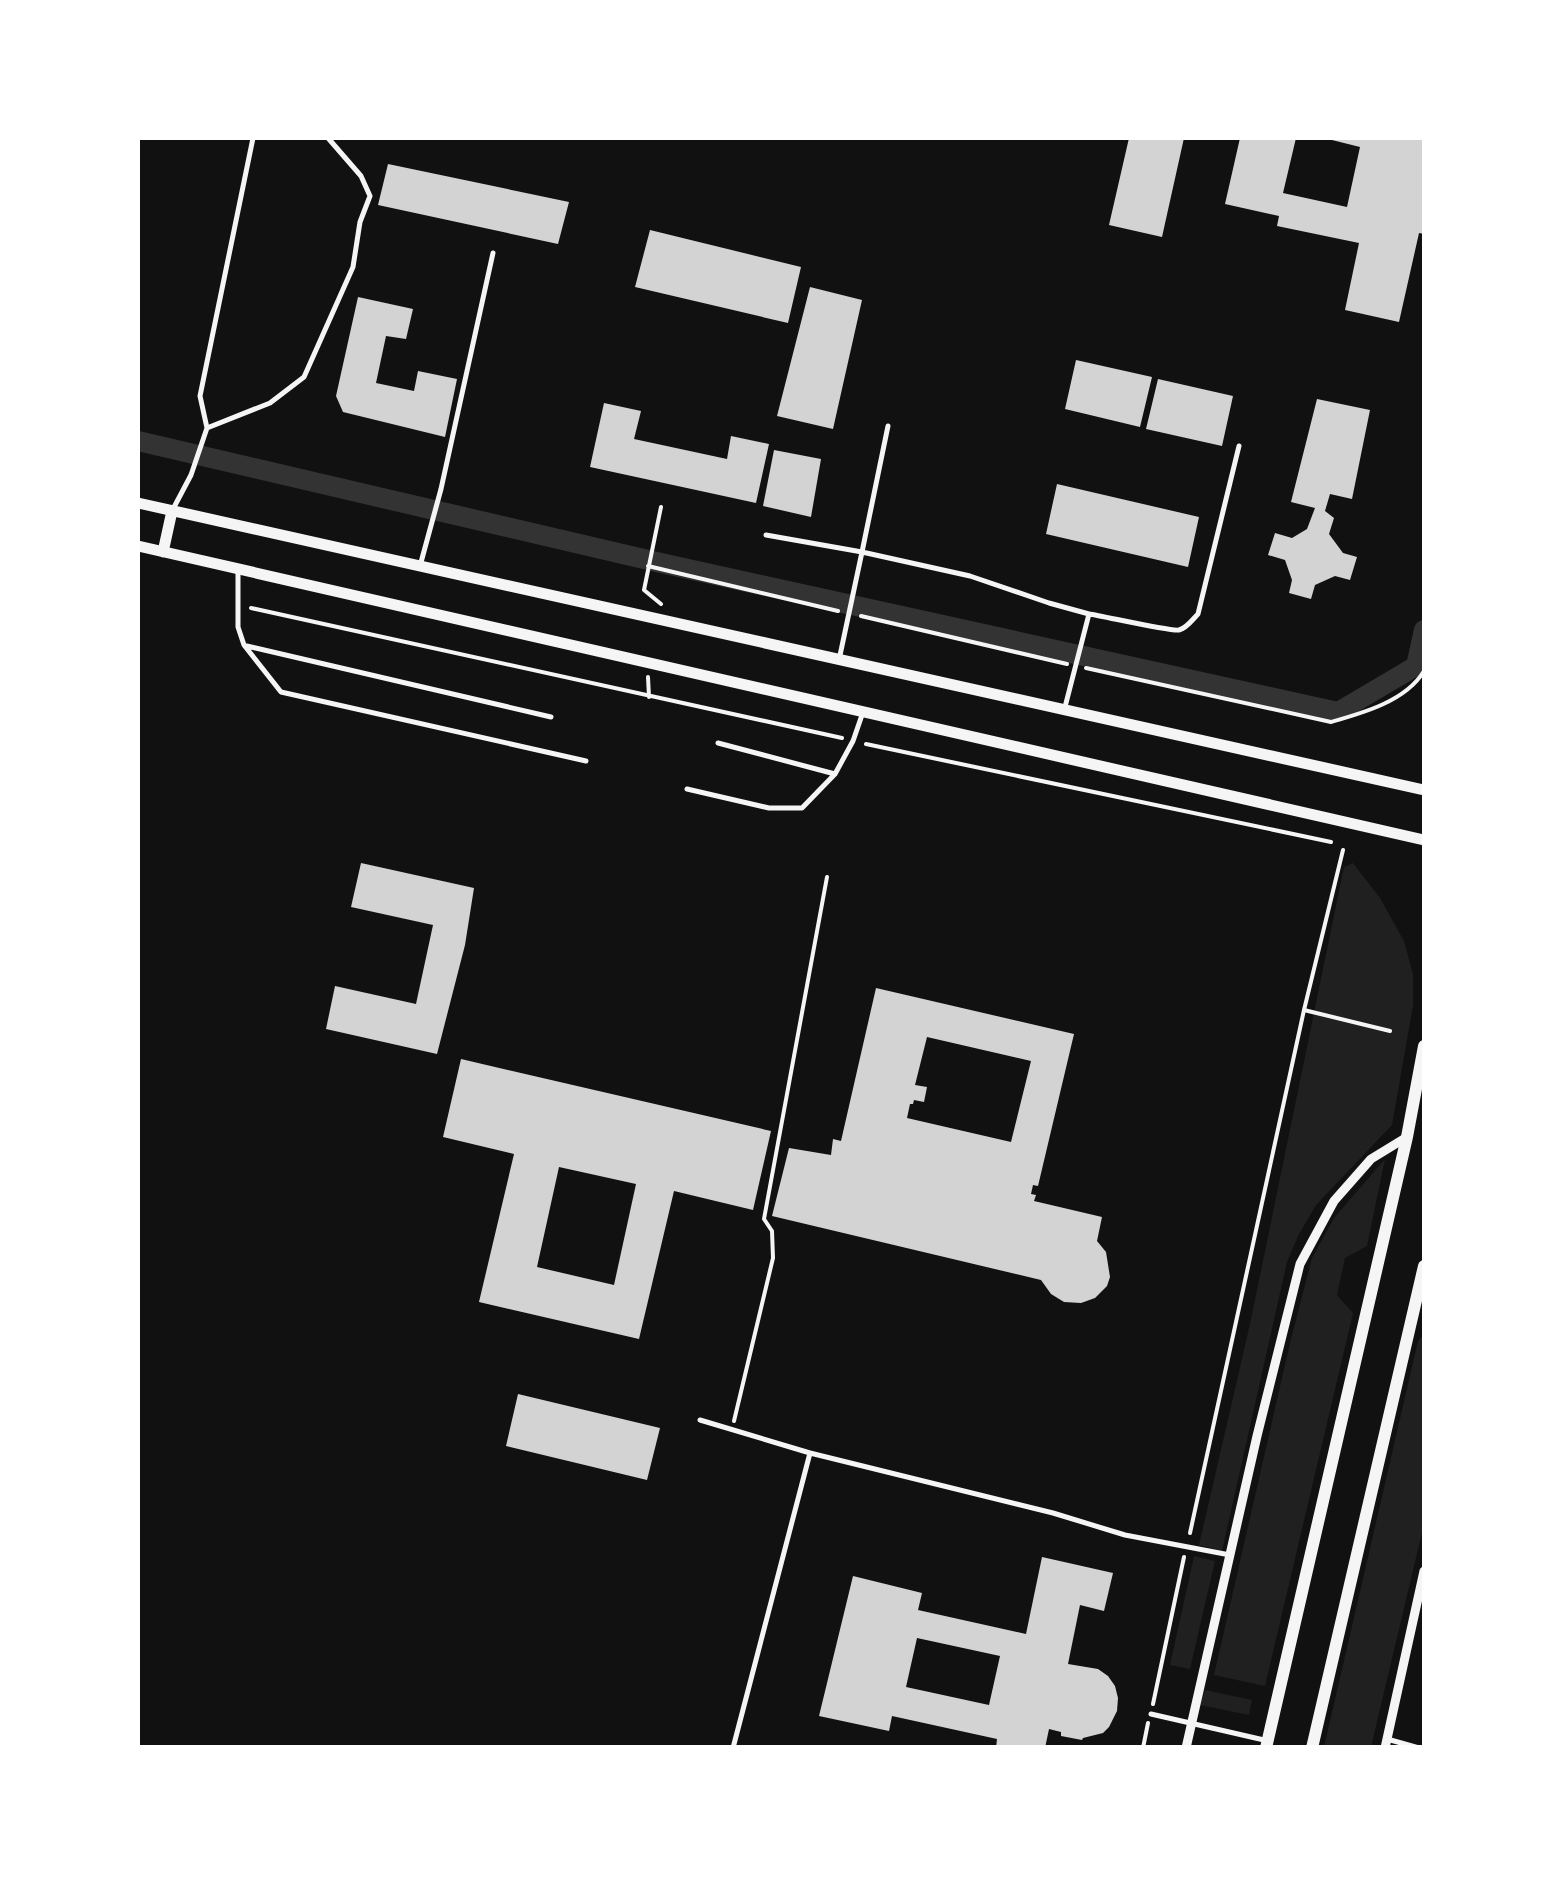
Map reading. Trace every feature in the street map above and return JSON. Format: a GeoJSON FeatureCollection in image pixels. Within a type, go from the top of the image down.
{"type":"FeatureCollection","features":[{"type":"Feature","properties":{"kind":"main road"},"geometry":{"type":"LineString","coordinates":[[1267,1744],[1424,1046]]}},
{"type":"Feature","properties":{"kind":"main road"},"geometry":{"type":"LineString","coordinates":[[1312,1748],[1424,1266]]}},
{"type":"Feature","properties":{"kind":"street"},"geometry":{"type":"LineString","coordinates":[[138,503],[1424,790]]}},
{"type":"Feature","properties":{"kind":"street"},"geometry":{"type":"LineString","coordinates":[[163,552],[172,512]]}},
{"type":"Feature","properties":{"kind":"street"},"geometry":{"type":"LineString","coordinates":[[138,546],[1424,840]]}},
{"type":"Feature","properties":{"kind":"street"},"geometry":{"type":"LineString","coordinates":[[1186,1748],[1300,1264],[1334,1200],[1371,1159],[1406,1137]]}},
{"type":"Feature","properties":{"kind":"street"},"geometry":{"type":"LineString","coordinates":[[1386,1743],[1424,1571]]}},
{"type":"Feature","properties":{"kind":"lane"},"geometry":{"type":"LineString","coordinates":[[172,512],[207,428],[200,396],[252,138]]}},
{"type":"Feature","properties":{"kind":"lane"},"geometry":{"type":"LineString","coordinates":[[207,428],[270,404],[304,377],[353,267],[360,222],[370,196],[361,176],[328,138]]}},
{"type":"Feature","properties":{"kind":"lane"},"geometry":{"type":"LineString","coordinates":[[420,566],[494,252]]}},
{"type":"Feature","properties":{"kind":"lane"},"geometry":{"type":"LineString","coordinates":[[839,660],[888,426]]}},
{"type":"Feature","properties":{"kind":"lane"},"geometry":{"type":"LineString","coordinates":[[766,535],[970,576],[1089,614],[1174,632],[1198,614],[1239,446]]}},
{"type":"Feature","properties":{"kind":"lane"},"geometry":{"type":"LineString","coordinates":[[238,569],[236,605],[244,645],[281,692],[586,761]]}},
{"type":"Feature","properties":{"kind":"lane"},"geometry":{"type":"LineString","coordinates":[[1064,710],[1089,614]]}},
{"type":"Feature","properties":{"kind":"lane"},"geometry":{"type":"LineString","coordinates":[[244,645],[551,718]]}},
{"type":"Feature","properties":{"kind":"lane"},"geometry":{"type":"LineString","coordinates":[[687,790],[768,808],[802,808],[836,774],[863,712]]}},
{"type":"Feature","properties":{"kind":"lane"},"geometry":{"type":"LineString","coordinates":[[718,744],[836,774]]}},
{"type":"Feature","properties":{"kind":"lane"},"geometry":{"type":"LineString","coordinates":[[700,1420],[810,1453],[1126,1535],[1230,1554]]}},
{"type":"Feature","properties":{"kind":"lane"},"geometry":{"type":"LineString","coordinates":[[733,1748],[810,1453]]}},
{"type":"Feature","properties":{"kind":"lane"},"geometry":{"type":"LineString","coordinates":[[1150,1714],[1267,1744]]}},
{"type":"Feature","properties":{"kind":"lane"},"geometry":{"type":"LineString","coordinates":[[1386,1743],[1419,1748]]}},
{"type":"Feature","properties":{"kind":"path"},"geometry":{"type":"LineString","coordinates":[[660,619],[661,604],[644,590],[661,507]]}},
{"type":"Feature","properties":{"kind":"path"},"geometry":{"type":"LineString","coordinates":[[648,566],[1330,722],[1360,714],[1405,692],[1424,671]]}},
{"type":"Feature","properties":{"kind":"path"},"geometry":{"type":"LineString","coordinates":[[236,605],[677,704],[1331,842]]}},
{"type":"Feature","properties":{"kind":"path"},"geometry":{"type":"LineString","coordinates":[[1143,1748],[1304,1010],[1343,850]]}},
{"type":"Feature","properties":{"kind":"path"},"geometry":{"type":"LineString","coordinates":[[732,1430],[774,1258],[772,1230],[764,1219],[827,877]]}},
{"type":"Feature","properties":{"kind":"path"},"geometry":{"type":"LineString","coordinates":[[1304,1010],[1390,1031]]}},
{"type":"Feature","properties":{"kind":"shaded area"},"geometry":{"type":"Polygon","coordinates":[[[1353,863],[1380,898],[1404,941],[1413,974],[1413,1006],[1392,1125],[1316,1205],[1287,1262],[1222,1551],[1199,1545],[1250,1324],[1344,867],[1353,863]]]}},
{"type":"Feature","properties":{"kind":"shaded area"},"geometry":{"type":"Polygon","coordinates":[[[1385,1159],[1367,1246],[1345,1258],[1337,1295],[1353,1313],[1265,1686],[1214,1675],[1312,1258],[1334,1218],[1385,1159]]]}},
{"type":"Feature","properties":{"kind":"shaded area"},"geometry":{"type":"Polygon","coordinates":[[[1424,1334],[1424,1524],[1371,1747],[1324,1747],[1418,1341],[1424,1334]]]}},
{"type":"Feature","properties":{"kind":"shaded area"},"geometry":{"type":"Polygon","coordinates":[[[1194,1556],[1215,1561],[1190,1669],[1170,1665],[1194,1556]]]}},
{"type":"Feature","properties":{"kind":"shaded area"},"geometry":{"type":"Polygon","coordinates":[[[1205,1690],[1252,1700],[1249,1715],[1200,1705],[1205,1690]]]}},
{"type":"Feature","properties":{"kind":"building"},"geometry":{"type":"Polygon","coordinates":[[[1129,138],[1184,138],[1162,237],[1109,225],[1129,138]]]}},
{"type":"Feature","properties":{"kind":"building"},"geometry":{"type":"Polygon","coordinates":[[[1240,138],[1296,138],[1283,193],[1347,207],[1360,147],[1324,138],[1424,138],[1424,234],[1419,233],[1399,322],[1345,310],[1359,243],[1277,226],[1279,216],[1225,204],[1240,138]]]}},
{"type":"Feature","properties":{"kind":"building"},"geometry":{"type":"Polygon","coordinates":[[[388,164],[569,202],[558,244],[378,205],[388,164]]]}},
{"type":"Feature","properties":{"kind":"building"},"geometry":{"type":"Polygon","coordinates":[[[650,230],[801,267],[788,323],[635,287],[650,230]]]}},
{"type":"Feature","properties":{"kind":"building"},"geometry":{"type":"Polygon","coordinates":[[[810,287],[862,300],[833,429],[777,416],[810,287]]]}},
{"type":"Feature","properties":{"kind":"building"},"geometry":{"type":"Polygon","coordinates":[[[358,297],[413,309],[406,339],[386,336],[376,383],[414,391],[418,371],[457,379],[445,437],[343,412],[336,396],[358,297]]]}},
{"type":"Feature","properties":{"kind":"building"},"geometry":{"type":"Polygon","coordinates":[[[1076,360],[1152,377],[1140,427],[1065,409],[1076,360]]]}},
{"type":"Feature","properties":{"kind":"building"},"geometry":{"type":"Polygon","coordinates":[[[1158,379],[1233,396],[1222,446],[1146,429],[1158,379]]]}},
{"type":"Feature","properties":{"kind":"building"},"geometry":{"type":"Polygon","coordinates":[[[1317,399],[1370,410],[1352,499],[1330,494],[1325,511],[1334,518],[1329,534],[1343,553],[1357,557],[1350,580],[1335,576],[1315,585],[1311,599],[1289,593],[1292,580],[1285,560],[1268,555],[1275,533],[1292,538],[1307,529],[1315,508],[1291,502],[1317,399]]]}},
{"type":"Feature","properties":{"kind":"building"},"geometry":{"type":"Polygon","coordinates":[[[604,403],[641,411],[634,439],[727,459],[731,436],[769,444],[756,503],[590,467],[604,403]]]}},
{"type":"Feature","properties":{"kind":"building"},"geometry":{"type":"Polygon","coordinates":[[[774,450],[821,459],[811,517],[763,506],[774,450]]]}},
{"type":"Feature","properties":{"kind":"building"},"geometry":{"type":"Polygon","coordinates":[[[1057,484],[1199,517],[1188,567],[1046,534],[1057,484]]]}},
{"type":"Feature","properties":{"kind":"building"},"geometry":{"type":"Polygon","coordinates":[[[361,863],[474,888],[465,945],[437,1054],[326,1029],[335,986],[416,1004],[433,925],[351,907],[361,863]]]}},
{"type":"Feature","properties":{"kind":"building"},"geometry":{"type":"Polygon","coordinates":[[[876,988],[1074,1034],[1038,1186],[1033,1185],[1031,1194],[1036,1195],[1034,1201],[1102,1217],[1097,1241],[1106,1252],[1110,1277],[1107,1286],[1095,1298],[1081,1303],[1064,1302],[1051,1294],[1041,1280],[772,1216],[789,1148],[831,1155],[833,1139],[841,1141],[876,988]],[[927,1037],[915,1085],[927,1087],[924,1102],[914,1100],[907,1118],[1011,1142],[1031,1061],[927,1037]]]}},
{"type":"Feature","properties":{"kind":"building"},"geometry":{"type":"Polygon","coordinates":[[[461,1059],[771,1131],[753,1210],[674,1191],[639,1339],[479,1302],[514,1154],[443,1137],[461,1059]],[[559,1167],[537,1267],[614,1285],[636,1184],[559,1167]]]}},
{"type":"Feature","properties":{"kind":"building"},"geometry":{"type":"Polygon","coordinates":[[[518,1394],[660,1428],[647,1480],[506,1446],[518,1394]]]}},
{"type":"Feature","properties":{"kind":"building"},"geometry":{"type":"Polygon","coordinates":[[[1042,1557],[1113,1573],[1104,1611],[1080,1605],[1068,1664],[1098,1669],[1115,1686],[1117,1711],[1103,1733],[1082,1740],[1049,1729],[1045,1748],[996,1748],[997,1739],[892,1716],[889,1731],[819,1716],[853,1576],[922,1593],[918,1610],[1026,1634],[1042,1557]],[[917,1638],[906,1687],[989,1705],[1000,1656],[917,1638]]]}},
{"type":"Feature","properties":{"kind":"waterway"},"geometry":{"type":"LineString","coordinates":[[138,441],[661,563],[1338,712],[1416,666],[1424,630]]}}]}
